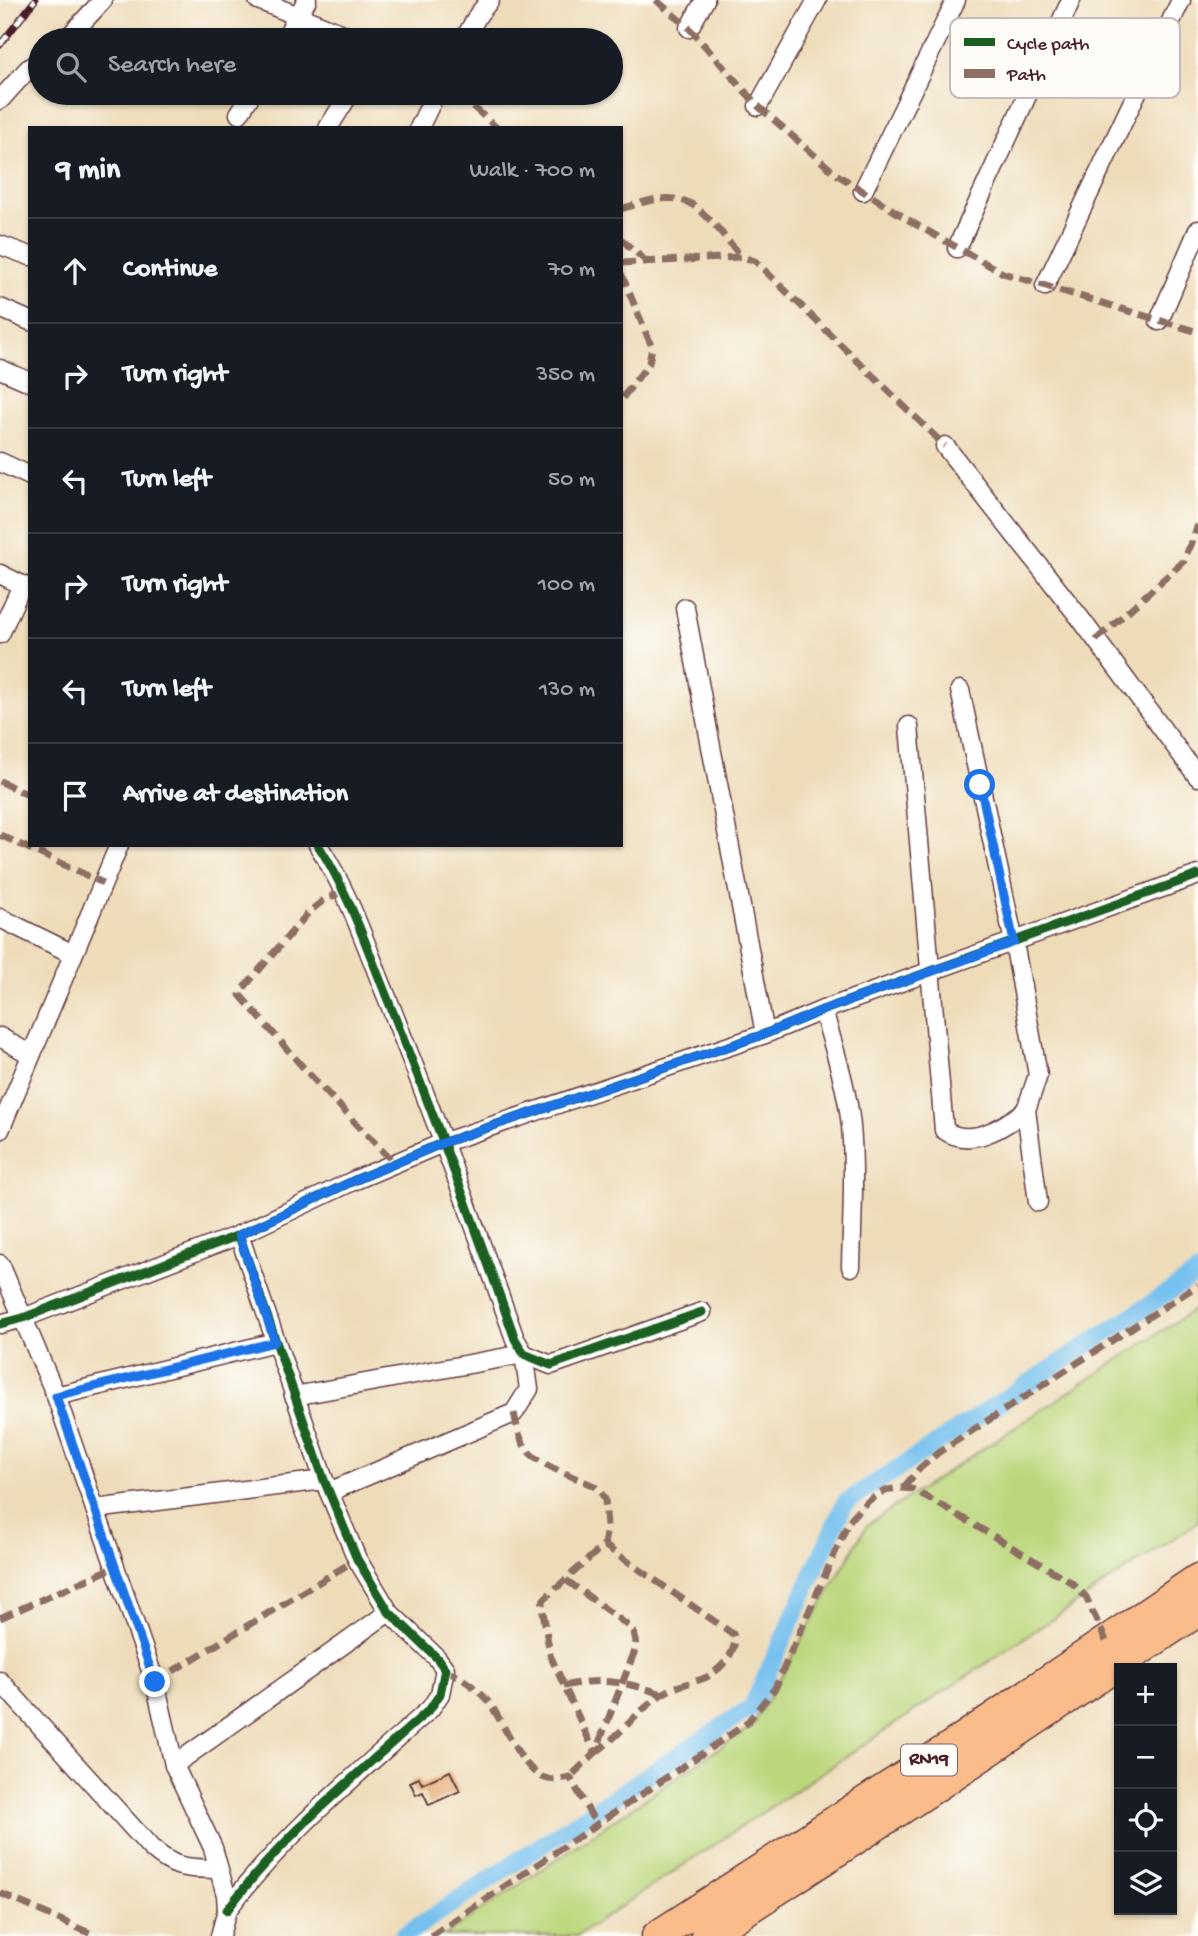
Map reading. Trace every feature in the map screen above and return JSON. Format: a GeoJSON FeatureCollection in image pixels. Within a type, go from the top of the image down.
{"type":"FeatureCollection","features":[{"type":"Feature","properties":{"kind":"highway","name":"RN19"},"geometry":{"type":"LineString","coordinates":[[657,1936],[950,1747],[1198,1580]]}},
{"type":"Feature","properties":{"kind":"highway","name":"RN19"},"geometry":{"type":"LineString","coordinates":[[706,1936],[938,1786],[1198,1611]]}},
{"type":"Feature","properties":{"kind":"street"},"geometry":{"type":"LineString","coordinates":[[77,28],[103,0]]}},
{"type":"Feature","properties":{"kind":"street"},"geometry":{"type":"LineString","coordinates":[[258,0],[303,8],[337,28]]}},
{"type":"Feature","properties":{"kind":"street"},"geometry":{"type":"LineString","coordinates":[[472,28],[490,0]]}},
{"type":"Feature","properties":{"kind":"street"},"geometry":{"type":"LineString","coordinates":[[689,28],[705,0]]}},
{"type":"Feature","properties":{"kind":"street"},"geometry":{"type":"LineString","coordinates":[[758,106],[817,0]]}},
{"type":"Feature","properties":{"kind":"street"},"geometry":{"type":"LineString","coordinates":[[863,191],[957,0]]}},
{"type":"Feature","properties":{"kind":"street"},"geometry":{"type":"LineString","coordinates":[[1063,18],[1071,0]]}},
{"type":"Feature","properties":{"kind":"street"},"geometry":{"type":"LineString","coordinates":[[1172,18],[1181,0]]}},
{"type":"Feature","properties":{"kind":"street"},"geometry":{"type":"LineString","coordinates":[[291,28],[303,8]]}},
{"type":"Feature","properties":{"kind":"street"},"geometry":{"type":"LineString","coordinates":[[0,100],[28,69]]}},
{"type":"Feature","properties":{"kind":"street"},"geometry":{"type":"LineString","coordinates":[[957,248],[1026,98]]}},
{"type":"Feature","properties":{"kind":"street"},"geometry":{"type":"LineString","coordinates":[[1045,286],[1134,98]]}},
{"type":"Feature","properties":{"kind":"street"},"geometry":{"type":"LineString","coordinates":[[240,114],[245,105]]}},
{"type":"Feature","properties":{"kind":"street"},"geometry":{"type":"LineString","coordinates":[[329,126],[342,105]]}},
{"type":"Feature","properties":{"kind":"street"},"geometry":{"type":"LineString","coordinates":[[420,126],[430,105]]}},
{"type":"Feature","properties":{"kind":"street"},"geometry":{"type":"LineString","coordinates":[[1159,321],[1198,230]]}},
{"type":"Feature","properties":{"kind":"street"},"geometry":{"type":"LineString","coordinates":[[0,245],[28,256]]}},
{"type":"Feature","properties":{"kind":"street"},"geometry":{"type":"LineString","coordinates":[[0,308],[28,320]]}},
{"type":"Feature","properties":{"kind":"street"},"geometry":{"type":"LineString","coordinates":[[0,369],[28,381]]}},
{"type":"Feature","properties":{"kind":"street"},"geometry":{"type":"LineString","coordinates":[[945,446],[1080,618],[1198,777]]}},
{"type":"Feature","properties":{"kind":"street"},"geometry":{"type":"LineString","coordinates":[[0,462],[28,475]]}},
{"type":"Feature","properties":{"kind":"street"},"geometry":{"type":"LineString","coordinates":[[0,574],[26,587],[0,634]]}},
{"type":"Feature","properties":{"kind":"street"},"geometry":{"type":"LineString","coordinates":[[685,608],[765,1034]]}},
{"type":"Feature","properties":{"kind":"street"},"geometry":{"type":"LineString","coordinates":[[960,690],[1014,942],[1038,1075],[1026,1110],[1038,1202]]}},
{"type":"Feature","properties":{"kind":"street"},"geometry":{"type":"LineString","coordinates":[[909,726],[944,1130],[965,1136],[986,1135],[995,1132],[1026,1110]]}},
{"type":"Feature","properties":{"kind":"street"},"geometry":{"type":"LineString","coordinates":[[0,1130],[118,847]]}},
{"type":"Feature","properties":{"kind":"street"},"geometry":{"type":"LineString","coordinates":[[96,1509],[327,1486],[514,1413],[529,1389],[524,1354],[515,1339],[445,1142],[347,900],[319,847]]}},
{"type":"Feature","properties":{"kind":"street"},"geometry":{"type":"LineString","coordinates":[[0,1324],[23,1318],[239,1235],[353,1181],[445,1142],[765,1034],[823,1010],[1198,875]]}},
{"type":"Feature","properties":{"kind":"street"},"geometry":{"type":"LineString","coordinates":[[0,918],[73,954]]}},
{"type":"Feature","properties":{"kind":"street"},"geometry":{"type":"LineString","coordinates":[[823,1010],[842,1080],[850,1124],[853,1164],[851,1267]]}},
{"type":"Feature","properties":{"kind":"street"},"geometry":{"type":"LineString","coordinates":[[0,1037],[31,1055]]}},
{"type":"Feature","properties":{"kind":"street"},"geometry":{"type":"LineString","coordinates":[[227,1910],[251,1878],[318,1811],[430,1709],[440,1694],[445,1669],[389,1612],[357,1559],[294,1396],[239,1235]]}},
{"type":"Feature","properties":{"kind":"street"},"geometry":{"type":"LineString","coordinates":[[0,1264],[56,1396],[96,1509],[155,1682],[174,1765],[213,1848],[226,1895],[227,1910],[220,1936]]}},
{"type":"Feature","properties":{"kind":"street"},"geometry":{"type":"LineString","coordinates":[[294,1396],[524,1354],[551,1365],[702,1312]]}},
{"type":"Feature","properties":{"kind":"street"},"geometry":{"type":"LineString","coordinates":[[56,1396],[275,1342]]}},
{"type":"Feature","properties":{"kind":"street"},"geometry":{"type":"LineString","coordinates":[[174,1765],[389,1612]]}},
{"type":"Feature","properties":{"kind":"street"},"geometry":{"type":"LineString","coordinates":[[0,1681],[151,1848],[165,1860],[181,1868],[218,1870]]}},
{"type":"Feature","properties":{"kind":"green space"},"geometry":{"type":"Polygon","coordinates":[[[1198,1307],[1198,1522],[577,1936],[444,1936],[753,1725],[867,1525],[1198,1307]]]}},
{"type":"Feature","properties":{"kind":"building"},"geometry":{"type":"Polygon","coordinates":[[[450,1771],[460,1791],[429,1805],[423,1792],[416,1795],[410,1782],[419,1778],[422,1784],[450,1771]]]}},
{"type":"Feature","properties":{"kind":"waterway"},"geometry":{"type":"LineString","coordinates":[[403,1936],[752,1707],[845,1503],[1198,1273]]}},
{"type":"Feature","properties":{"kind":"railway"},"geometry":{"type":"LineString","coordinates":[[0,45],[35,0]]}},
{"type":"Feature","properties":{"kind":"marked path"},"geometry":{"type":"LineString","coordinates":[[656,0],[689,28],[758,106],[836,174],[915,224],[1003,273],[1198,332]]}},
{"type":"Feature","properties":{"kind":"marked path"},"geometry":{"type":"LineString","coordinates":[[471,105],[495,126]]}},
{"type":"Feature","properties":{"kind":"marked path"},"geometry":{"type":"LineString","coordinates":[[623,208],[671,198],[687,202],[709,219],[742,257]]}},
{"type":"Feature","properties":{"kind":"marked path"},"geometry":{"type":"LineString","coordinates":[[623,241],[647,262]]}},
{"type":"Feature","properties":{"kind":"marked path"},"geometry":{"type":"LineString","coordinates":[[623,263],[742,257],[755,261],[945,446]]}},
{"type":"Feature","properties":{"kind":"marked path"},"geometry":{"type":"LineString","coordinates":[[623,278],[652,347],[649,363],[623,397]]}},
{"type":"Feature","properties":{"kind":"marked path"},"geometry":{"type":"LineString","coordinates":[[1096,640],[1184,561],[1198,525]]}},
{"type":"Feature","properties":{"kind":"marked path"},"geometry":{"type":"LineString","coordinates":[[0,781],[28,795]]}},
{"type":"Feature","properties":{"kind":"marked path"},"geometry":{"type":"LineString","coordinates":[[0,835],[103,883]]}},
{"type":"Feature","properties":{"kind":"marked path"},"geometry":{"type":"LineString","coordinates":[[343,892],[325,899],[309,912],[240,995],[308,1073],[395,1164]]}},
{"type":"Feature","properties":{"kind":"marked path"},"geometry":{"type":"LineString","coordinates":[[904,1487],[920,1468],[939,1452],[1198,1285]]}},
{"type":"Feature","properties":{"kind":"marked path"},"geometry":{"type":"LineString","coordinates":[[514,1413],[522,1442],[528,1451],[549,1466],[594,1486],[605,1499],[607,1527],[604,1545],[544,1599],[542,1605],[550,1655],[595,1753],[570,1777]]}},
{"type":"Feature","properties":{"kind":"marked path"},"geometry":{"type":"LineString","coordinates":[[431,1936],[746,1724],[775,1688],[849,1521],[870,1500],[886,1491],[905,1488],[915,1490],[1071,1582],[1086,1597],[1106,1641]]}},
{"type":"Feature","properties":{"kind":"marked path"},"geometry":{"type":"LineString","coordinates":[[595,1753],[661,1695],[714,1672],[731,1654],[735,1640],[733,1634],[604,1545]]}},
{"type":"Feature","properties":{"kind":"marked path"},"geometry":{"type":"LineString","coordinates":[[155,1682],[357,1559]]}},
{"type":"Feature","properties":{"kind":"marked path"},"geometry":{"type":"LineString","coordinates":[[0,1618],[115,1567]]}},
{"type":"Feature","properties":{"kind":"marked path"},"geometry":{"type":"LineString","coordinates":[[566,1580],[630,1627],[636,1640],[634,1653],[595,1753]]}},
{"type":"Feature","properties":{"kind":"marked path"},"geometry":{"type":"LineString","coordinates":[[445,1669],[482,1695],[523,1759],[539,1775],[556,1780],[570,1777],[597,1826]]}},
{"type":"Feature","properties":{"kind":"marked path"},"geometry":{"type":"LineString","coordinates":[[564,1686],[602,1681],[637,1686],[662,1694]]}},
{"type":"Feature","properties":{"kind":"marked path"},"geometry":{"type":"LineString","coordinates":[[0,1893],[96,1936]]}},
{"type":"Feature","properties":{"kind":"cycle path"},"geometry":{"type":"LineString","coordinates":[[319,847],[357,921],[515,1339],[524,1354],[551,1365],[702,1312]]}},
{"type":"Feature","properties":{"kind":"cycle path"},"geometry":{"type":"LineString","coordinates":[[0,1324],[23,1318],[239,1235],[353,1181],[445,1142],[765,1034],[823,1010],[1198,875]]}},
{"type":"Feature","properties":{"kind":"cycle path"},"geometry":{"type":"LineString","coordinates":[[227,1910],[249,1882],[298,1830],[430,1709],[440,1694],[445,1669],[389,1612],[357,1559],[324,1480],[239,1235]]}},
{"type":"Feature","properties":{"kind":"route"},"geometry":{"type":"LineString","coordinates":[[155,1682],[56,1396],[275,1342],[239,1235],[353,1181],[445,1142],[765,1034],[823,1010],[1014,942],[980,785]]}}]}
